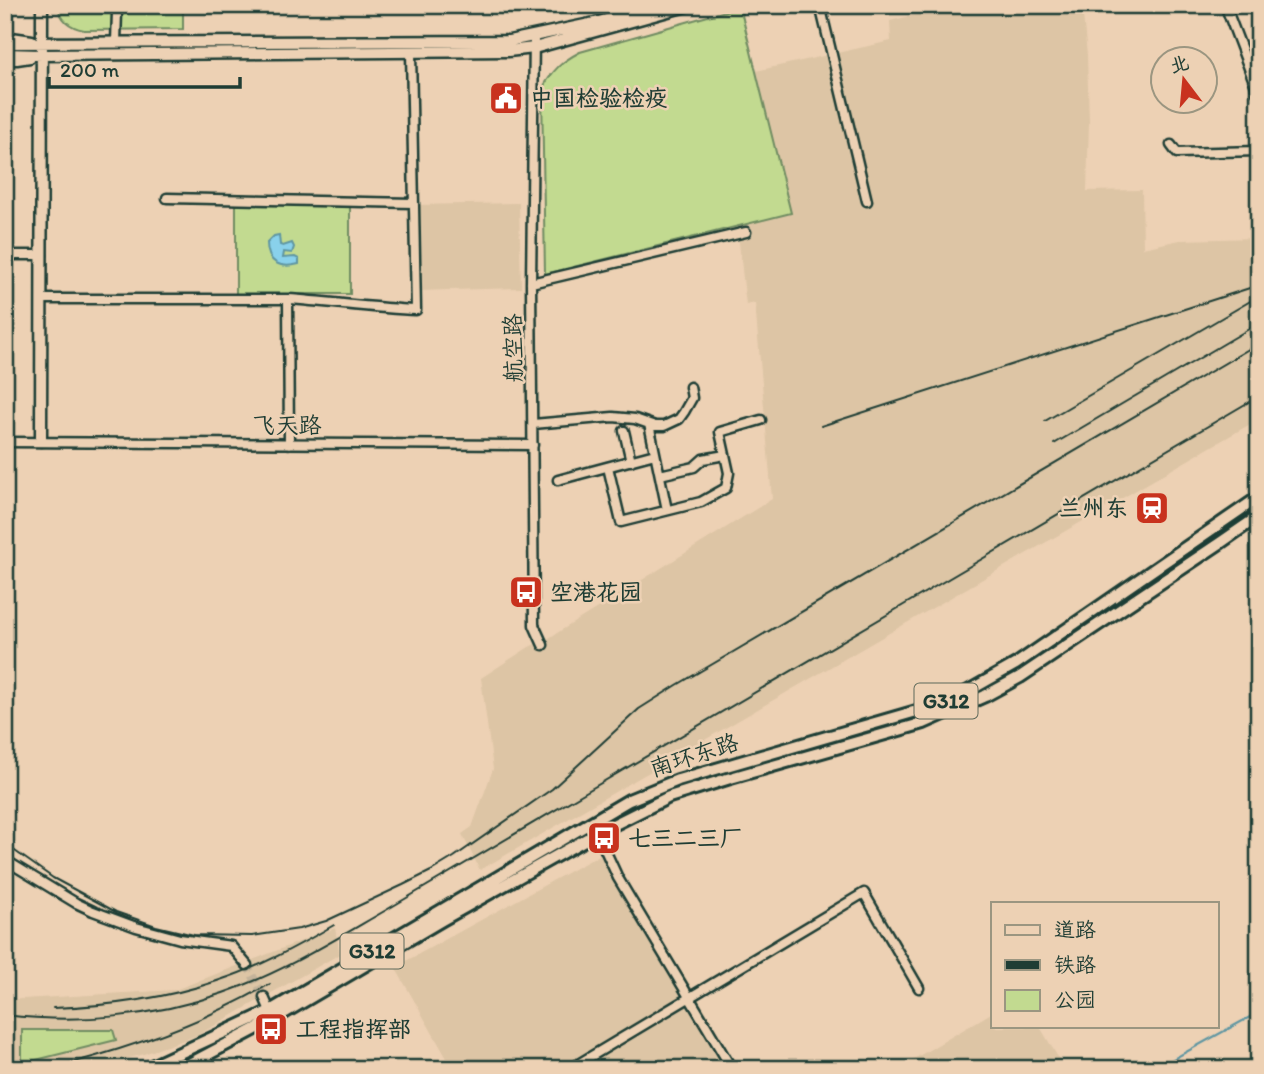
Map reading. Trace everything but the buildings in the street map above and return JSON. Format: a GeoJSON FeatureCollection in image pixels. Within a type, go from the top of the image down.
{"type":"FeatureCollection","features":[{"type":"Feature","properties":{"kind":"highway","name":"南环东路"},"geometry":{"type":"LineString","coordinates":[[145,1069],[270,1011],[629,800],[678,780],[956,698],[1016,664],[1259,496]]}},
{"type":"Feature","properties":{"kind":"highway","name":"南环东路"},"geometry":{"type":"LineString","coordinates":[[180,1069],[267,1023],[597,833],[669,797],[924,723],[962,708],[1020,677],[1259,516]]}},
{"type":"Feature","properties":{"kind":"highway"},"geometry":{"type":"LineString","coordinates":[[1211,531],[1220,543]]}},
{"type":"Feature","properties":{"kind":"main road"},"geometry":{"type":"LineString","coordinates":[[41,441],[42,5]]}},
{"type":"Feature","properties":{"kind":"main road"},"geometry":{"type":"LineString","coordinates":[[5,43],[509,41],[662,5]]}},
{"type":"Feature","properties":{"kind":"main road"},"geometry":{"type":"LineString","coordinates":[[5,54],[508,51],[534,48],[690,5]]}},
{"type":"Feature","properties":{"kind":"street"},"geometry":{"type":"LineString","coordinates":[[820,5],[867,201]]}},
{"type":"Feature","properties":{"kind":"street"},"geometry":{"type":"LineString","coordinates":[[1225,5],[1258,92]]}},
{"type":"Feature","properties":{"kind":"street"},"geometry":{"type":"LineString","coordinates":[[116,41],[117,12]]}},
{"type":"Feature","properties":{"kind":"street"},"geometry":{"type":"LineString","coordinates":[[5,36],[42,41]]}},
{"type":"Feature","properties":{"kind":"street","name":"航空路"},"geometry":{"type":"LineString","coordinates":[[534,37],[531,283],[534,625],[543,645]]}},
{"type":"Feature","properties":{"kind":"street"},"geometry":{"type":"LineString","coordinates":[[42,299],[288,299],[416,310],[411,52]]}},
{"type":"Feature","properties":{"kind":"street"},"geometry":{"type":"LineString","coordinates":[[5,60],[42,55]]}},
{"type":"Feature","properties":{"kind":"street"},"geometry":{"type":"LineString","coordinates":[[1171,145],[1177,153],[1259,151]]}},
{"type":"Feature","properties":{"kind":"street"},"geometry":{"type":"LineString","coordinates":[[167,198],[413,203]]}},
{"type":"Feature","properties":{"kind":"street"},"geometry":{"type":"LineString","coordinates":[[531,283],[747,232]]}},
{"type":"Feature","properties":{"kind":"street"},"geometry":{"type":"LineString","coordinates":[[5,255],[42,255]]}},
{"type":"Feature","properties":{"kind":"street"},"geometry":{"type":"LineString","coordinates":[[288,299],[289,444]]}},
{"type":"Feature","properties":{"kind":"street"},"geometry":{"type":"LineString","coordinates":[[533,424],[613,417],[664,426],[679,419],[692,398],[690,387]]}},
{"type":"Feature","properties":{"kind":"street"},"geometry":{"type":"LineString","coordinates":[[607,467],[621,522],[701,502],[726,488],[729,473],[720,432],[761,420]]}},
{"type":"Feature","properties":{"kind":"street"},"geometry":{"type":"LineString","coordinates":[[649,424],[667,510]]}},
{"type":"Feature","properties":{"kind":"street"},"geometry":{"type":"LineString","coordinates":[[624,431],[631,461]]}},
{"type":"Feature","properties":{"kind":"street","name":"飞天路"},"geometry":{"type":"LineString","coordinates":[[5,442],[533,445]]}},
{"type":"Feature","properties":{"kind":"street"},"geometry":{"type":"LineString","coordinates":[[558,480],[655,454]]}},
{"type":"Feature","properties":{"kind":"street"},"geometry":{"type":"LineString","coordinates":[[660,475],[694,467],[704,459],[725,455]]}},
{"type":"Feature","properties":{"kind":"street"},"geometry":{"type":"LineString","coordinates":[[592,821],[618,878],[732,1069]]}},
{"type":"Feature","properties":{"kind":"street"},"geometry":{"type":"LineString","coordinates":[[5,860],[93,911],[180,939],[231,946],[247,965]]}},
{"type":"Feature","properties":{"kind":"street"},"geometry":{"type":"LineString","coordinates":[[570,1069],[864,893],[919,988]]}},
{"type":"Feature","properties":{"kind":"street"},"geometry":{"type":"LineString","coordinates":[[264,997],[270,1011]]}},
{"type":"Feature","properties":{"kind":"shaded area"},"geometry":{"type":"Polygon","coordinates":[[[954,5],[1082,5],[1089,122],[1087,191],[1142,190],[1143,248],[1180,240],[1259,238],[1259,419],[480,870],[462,834],[472,827],[493,769],[481,678],[772,499],[755,303],[746,305],[735,227],[791,212],[756,71],[891,41],[890,21],[954,5]]]}},
{"type":"Feature","properties":{"kind":"shaded area"},"geometry":{"type":"Polygon","coordinates":[[[519,203],[521,288],[417,291],[415,205],[519,203]]]}},
{"type":"Feature","properties":{"kind":"shaded area"},"geometry":{"type":"Polygon","coordinates":[[[605,852],[691,986],[739,1069],[453,1069],[395,967],[605,852]]]}},
{"type":"Feature","properties":{"kind":"shaded area"},"geometry":{"type":"Polygon","coordinates":[[[335,928],[340,954],[198,1035],[141,1055],[82,1069],[5,1069],[5,1000],[175,990],[335,928]]]}},
{"type":"Feature","properties":{"kind":"shaded area"},"geometry":{"type":"Polygon","coordinates":[[[991,1013],[991,1028],[1041,1028],[1065,1069],[897,1069],[991,1013]]]}},
{"type":"Feature","properties":{"kind":"green space"},"geometry":{"type":"Polygon","coordinates":[[[57,5],[183,5],[183,29],[84,30],[66,22],[57,5]]]}},
{"type":"Feature","properties":{"kind":"green space"},"geometry":{"type":"Polygon","coordinates":[[[740,7],[791,213],[545,274],[542,89],[550,77],[558,67],[580,52],[740,7]]]}},
{"type":"Feature","properties":{"kind":"green space"},"geometry":{"type":"Polygon","coordinates":[[[236,201],[350,201],[350,294],[236,294],[236,201]]]}},
{"type":"Feature","properties":{"kind":"green space"},"geometry":{"type":"Polygon","coordinates":[[[22,1030],[113,1030],[116,1040],[32,1061],[22,1061],[22,1030]]]}},
{"type":"Feature","properties":{"kind":"water"},"geometry":{"type":"Polygon","coordinates":[[[279,235],[280,245],[292,243],[294,247],[292,253],[284,252],[283,258],[295,257],[299,259],[299,264],[286,266],[272,260],[267,243],[279,235]]]}},
{"type":"Feature","properties":{"kind":"waterway"},"geometry":{"type":"LineString","coordinates":[[1155,1069],[1259,1012]]}},
{"type":"Feature","properties":{"kind":"tunnel"},"geometry":{"type":"LineString","coordinates":[[247,965],[264,997]]}},
{"type":"Feature","properties":{"kind":"railway"},"geometry":{"type":"LineString","coordinates":[[821,426],[1259,285]]}},
{"type":"Feature","properties":{"kind":"railway"},"geometry":{"type":"LineString","coordinates":[[1045,421],[1259,296]]}},
{"type":"Feature","properties":{"kind":"railway"},"geometry":{"type":"LineString","coordinates":[[1054,444],[1259,323]]}},
{"type":"Feature","properties":{"kind":"railway"},"geometry":{"type":"LineString","coordinates":[[5,844],[53,878],[116,912],[156,926],[194,935],[252,936],[299,929],[326,921],[403,885],[454,857],[552,789],[639,709],[677,685],[1259,343]]}},
{"type":"Feature","properties":{"kind":"railway"},"geometry":{"type":"LineString","coordinates":[[5,1015],[60,1019],[143,1013],[223,993],[287,966],[1259,396]]}},
{"type":"Feature","properties":{"kind":"railway"},"geometry":{"type":"LineString","coordinates":[[53,1008],[177,993],[232,976],[291,949],[334,925]]}},
{"type":"Feature","properties":{"kind":"railway"},"geometry":{"type":"LineString","coordinates":[[48,1069],[162,1034],[217,1011],[270,984]]}},
{"type":"Feature","properties":{"kind":"place","name":"中国检验检疫"},"geometry":{"type":"Point","coordinates":[506,98]}},
{"type":"Feature","properties":{"kind":"place","name":"兰州东"},"geometry":{"type":"Point","coordinates":[1152,508]}},
{"type":"Feature","properties":{"kind":"place","name":"空港花园"},"geometry":{"type":"Point","coordinates":[526,592]}},
{"type":"Feature","properties":{"kind":"place","name":"七三二三厂"},"geometry":{"type":"Point","coordinates":[604,838]}},
{"type":"Feature","properties":{"kind":"place","name":"工程指挥部"},"geometry":{"type":"Point","coordinates":[271,1029]}}]}
